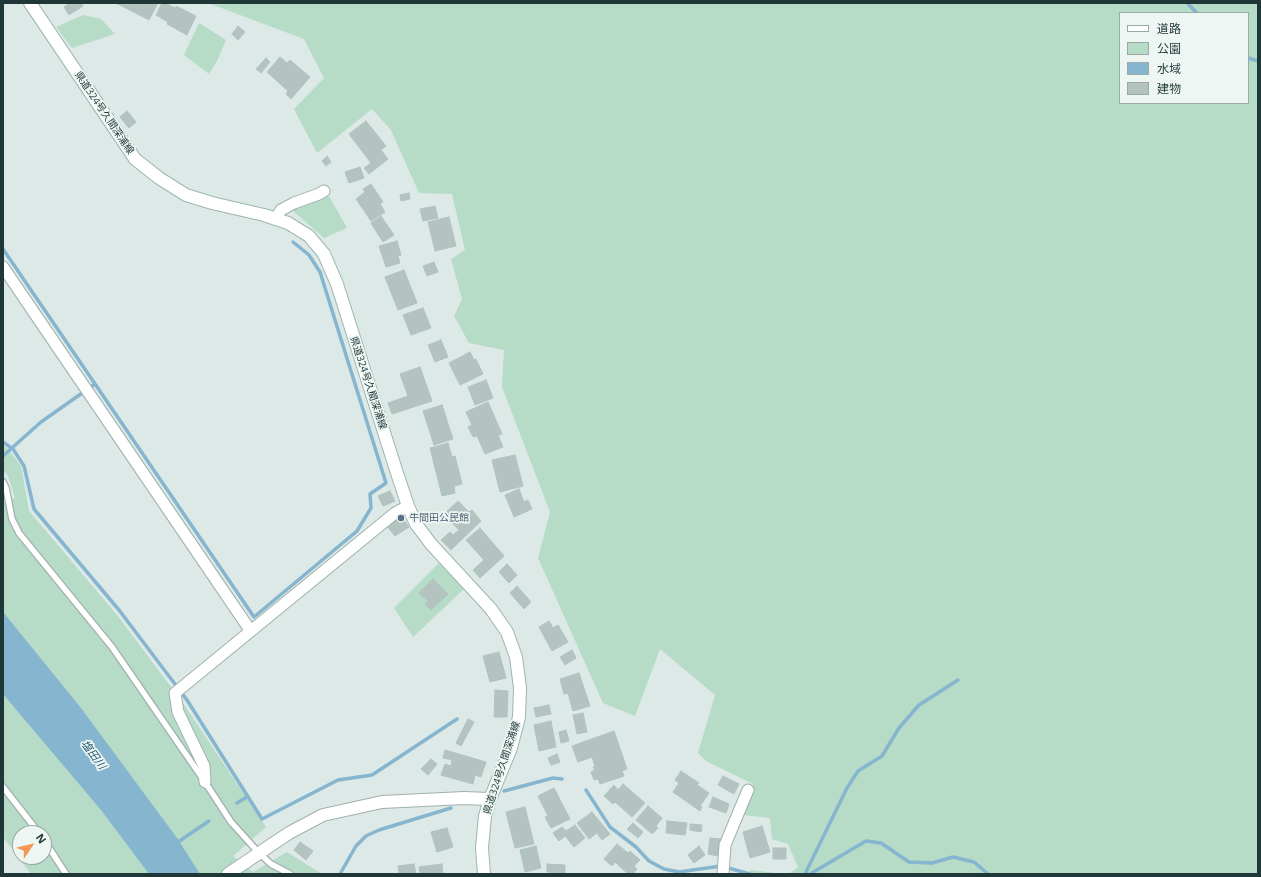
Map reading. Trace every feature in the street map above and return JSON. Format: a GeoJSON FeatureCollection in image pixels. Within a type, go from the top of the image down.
{"type":"FeatureCollection","features":[{"type":"Feature","properties":{"kind":"main road","name":"県道324号久間深浦線"},"geometry":{"type":"LineString","coordinates":[[30,3],[135,159],[159,178],[186,195],[288,223],[309,236],[324,254],[336,284],[408,506],[416,524],[431,544],[491,609],[507,632],[516,657],[520,688],[519,717],[511,748],[490,799],[485,816],[482,848],[484,874]]}},
{"type":"Feature","properties":{"kind":"main road"},"geometry":{"type":"LineString","coordinates":[[228,874],[289,833],[324,814],[382,802],[464,798],[490,799]]}},
{"type":"Feature","properties":{"kind":"street"},"geometry":{"type":"LineString","coordinates":[[275,219],[281,210],[324,191]]}},
{"type":"Feature","properties":{"kind":"street"},"geometry":{"type":"LineString","coordinates":[[3,267],[250,630]]}},
{"type":"Feature","properties":{"kind":"street"},"geometry":{"type":"LineString","coordinates":[[205,782],[204,766],[178,712],[175,693],[250,630],[395,513],[408,506]]}},
{"type":"Feature","properties":{"kind":"street"},"geometry":{"type":"LineString","coordinates":[[723,873],[725,844],[748,790]]}},
{"type":"Feature","properties":{"kind":"lane"},"geometry":{"type":"LineString","coordinates":[[3,482],[6,488],[12,520],[19,533],[112,647],[231,822],[271,864],[290,874]]}},
{"type":"Feature","properties":{"kind":"lane"},"geometry":{"type":"LineString","coordinates":[[3,787],[33,825]]}},
{"type":"Feature","properties":{"kind":"lane"},"geometry":{"type":"LineString","coordinates":[[52,852],[66,874]]}},
{"type":"Feature","properties":{"kind":"green space"},"geometry":{"type":"Polygon","coordinates":[[[208,3],[1258,3],[1258,874],[789,874],[798,867],[788,844],[772,839],[770,818],[744,815],[753,784],[706,761],[698,753],[715,695],[660,649],[635,716],[603,703],[538,558],[550,512],[502,387],[504,350],[469,343],[454,316],[462,299],[451,259],[465,250],[452,194],[419,193],[391,130],[372,109],[317,153],[294,109],[324,78],[304,39],[208,3]]]}},
{"type":"Feature","properties":{"kind":"green space"},"geometry":{"type":"Polygon","coordinates":[[[83,15],[101,19],[115,34],[72,48],[56,27],[83,15]]]}},
{"type":"Feature","properties":{"kind":"green space"},"geometry":{"type":"Polygon","coordinates":[[[199,23],[226,40],[218,59],[209,74],[184,55],[199,23]]]}},
{"type":"Feature","properties":{"kind":"green space"},"geometry":{"type":"Polygon","coordinates":[[[329,196],[347,228],[324,238],[292,210],[329,196]]]}},
{"type":"Feature","properties":{"kind":"green space"},"geometry":{"type":"Polygon","coordinates":[[[3,445],[21,466],[29,511],[117,615],[183,703],[266,827],[233,856],[253,872],[287,852],[322,874],[183,874],[3,632],[3,503],[15,498],[8,476],[3,470],[3,445]]]}},
{"type":"Feature","properties":{"kind":"green space"},"geometry":{"type":"Polygon","coordinates":[[[439,563],[464,589],[413,637],[394,608],[439,563]]]}},
{"type":"Feature","properties":{"kind":"green space"},"geometry":{"type":"Polygon","coordinates":[[[3,661],[164,874],[31,874],[24,865],[52,865],[52,825],[12,825],[12,849],[3,837],[3,661]]]}},
{"type":"Feature","properties":{"kind":"green space"},"geometry":{"type":"Polygon","coordinates":[[[751,870],[784,874],[748,874],[751,870]]]}},
{"type":"Feature","properties":{"kind":"water","name":"塩田川"},"geometry":{"type":"Polygon","coordinates":[[[3,612],[81,708],[177,838],[200,874],[149,874],[101,810],[3,694],[3,612]]]}},
{"type":"Feature","properties":{"kind":"building"},"geometry":{"type":"Polygon","coordinates":[[[69,3],[81,3],[83,6],[69,15],[64,7],[69,3]]]}},
{"type":"Feature","properties":{"kind":"building"},"geometry":{"type":"Polygon","coordinates":[[[116,3],[158,3],[149,20],[116,3]]]}},
{"type":"Feature","properties":{"kind":"building"},"geometry":{"type":"Polygon","coordinates":[[[162,3],[175,8],[176,6],[196,16],[187,35],[167,24],[168,22],[156,15],[162,3]]]}},
{"type":"Feature","properties":{"kind":"building"},"geometry":{"type":"Polygon","coordinates":[[[238,26],[245,32],[238,40],[232,34],[238,26]]]}},
{"type":"Feature","properties":{"kind":"building"},"geometry":{"type":"Polygon","coordinates":[[[280,57],[287,63],[290,60],[310,77],[291,99],[286,94],[288,91],[267,72],[280,57]]]}},
{"type":"Feature","properties":{"kind":"building"},"geometry":{"type":"Polygon","coordinates":[[[266,58],[270,62],[261,73],[256,69],[266,58]]]}},
{"type":"Feature","properties":{"kind":"building"},"geometry":{"type":"Polygon","coordinates":[[[127,111],[136,122],[129,128],[120,117],[127,111]]]}},
{"type":"Feature","properties":{"kind":"building"},"geometry":{"type":"Polygon","coordinates":[[[366,121],[386,146],[381,150],[388,159],[369,174],[364,168],[371,163],[349,134],[366,121]]]}},
{"type":"Feature","properties":{"kind":"building"},"geometry":{"type":"Polygon","coordinates":[[[327,156],[331,162],[326,166],[322,161],[327,156]]]}},
{"type":"Feature","properties":{"kind":"building"},"geometry":{"type":"Polygon","coordinates":[[[360,167],[364,178],[349,183],[345,172],[360,167]]]}},
{"type":"Feature","properties":{"kind":"building"},"geometry":{"type":"Polygon","coordinates":[[[371,184],[383,202],[380,204],[385,212],[371,221],[356,199],[365,192],[363,189],[371,184]]]}},
{"type":"Feature","properties":{"kind":"building"},"geometry":{"type":"Polygon","coordinates":[[[409,193],[410,199],[401,201],[400,195],[409,193]]]}},
{"type":"Feature","properties":{"kind":"building"},"geometry":{"type":"Polygon","coordinates":[[[435,206],[438,218],[423,221],[420,209],[435,206]]]}},
{"type":"Feature","properties":{"kind":"building"},"geometry":{"type":"Polygon","coordinates":[[[381,216],[394,235],[383,242],[371,223],[381,216]]]}},
{"type":"Feature","properties":{"kind":"building"},"geometry":{"type":"Polygon","coordinates":[[[449,217],[456,246],[435,251],[428,222],[449,217]]]}},
{"type":"Feature","properties":{"kind":"building"},"geometry":{"type":"Polygon","coordinates":[[[397,241],[401,255],[398,256],[400,263],[386,267],[379,246],[397,241]]]}},
{"type":"Feature","properties":{"kind":"building"},"geometry":{"type":"Polygon","coordinates":[[[434,262],[438,272],[427,276],[423,266],[434,262]]]}},
{"type":"Feature","properties":{"kind":"building"},"geometry":{"type":"Polygon","coordinates":[[[404,270],[417,303],[398,310],[385,277],[404,270]]]}},
{"type":"Feature","properties":{"kind":"building"},"geometry":{"type":"Polygon","coordinates":[[[423,308],[431,328],[411,335],[403,315],[423,308]]]}},
{"type":"Feature","properties":{"kind":"building"},"geometry":{"type":"Polygon","coordinates":[[[441,340],[448,357],[435,362],[428,345],[441,340]]]}},
{"type":"Feature","properties":{"kind":"building"},"geometry":{"type":"Polygon","coordinates":[[[470,352],[474,360],[476,359],[483,374],[460,385],[449,363],[470,352]]]}},
{"type":"Feature","properties":{"kind":"building"},"geometry":{"type":"Polygon","coordinates":[[[420,367],[432,401],[392,414],[388,403],[408,396],[400,374],[420,367]]]}},
{"type":"Feature","properties":{"kind":"building"},"geometry":{"type":"Polygon","coordinates":[[[486,380],[493,398],[475,405],[468,387],[486,380]]]}},
{"type":"Feature","properties":{"kind":"building"},"geometry":{"type":"Polygon","coordinates":[[[488,402],[502,434],[498,435],[503,447],[485,454],[477,436],[473,437],[468,427],[472,425],[466,412],[488,402]]]}},
{"type":"Feature","properties":{"kind":"building"},"geometry":{"type":"Polygon","coordinates":[[[442,405],[453,439],[434,445],[423,411],[442,405]]]}},
{"type":"Feature","properties":{"kind":"building"},"geometry":{"type":"Polygon","coordinates":[[[448,443],[452,457],[455,456],[462,484],[454,486],[455,493],[442,496],[430,448],[448,443]]]}},
{"type":"Feature","properties":{"kind":"building"},"geometry":{"type":"Polygon","coordinates":[[[515,455],[523,486],[500,492],[492,460],[515,455]]]}},
{"type":"Feature","properties":{"kind":"building"},"geometry":{"type":"Polygon","coordinates":[[[519,489],[524,502],[528,500],[532,509],[514,517],[505,495],[519,489]]]}},
{"type":"Feature","properties":{"kind":"building"},"geometry":{"type":"Polygon","coordinates":[[[390,491],[395,501],[383,506],[378,496],[390,491]]]}},
{"type":"Feature","properties":{"kind":"building"},"geometry":{"type":"Polygon","coordinates":[[[458,501],[469,512],[472,510],[481,521],[451,550],[441,540],[450,532],[453,535],[459,530],[444,514],[458,501]]]}},
{"type":"Feature","properties":{"kind":"building"},"geometry":{"type":"Polygon","coordinates":[[[401,516],[409,527],[395,536],[387,526],[401,516]]]}},
{"type":"Feature","properties":{"kind":"building"},"geometry":{"type":"Polygon","coordinates":[[[480,528],[504,556],[480,578],[473,570],[484,560],[466,540],[480,528]]]}},
{"type":"Feature","properties":{"kind":"building"},"geometry":{"type":"Polygon","coordinates":[[[507,564],[517,575],[509,583],[499,572],[507,564]]]}},
{"type":"Feature","properties":{"kind":"building"},"geometry":{"type":"Polygon","coordinates":[[[433,579],[448,594],[431,610],[425,604],[428,601],[419,593],[433,579]]]}},
{"type":"Feature","properties":{"kind":"building"},"geometry":{"type":"Polygon","coordinates":[[[517,586],[531,602],[524,609],[510,593],[517,586]]]}},
{"type":"Feature","properties":{"kind":"building"},"geometry":{"type":"Polygon","coordinates":[[[549,621],[553,628],[558,625],[568,642],[552,651],[539,627],[549,621]]]}},
{"type":"Feature","properties":{"kind":"building"},"geometry":{"type":"Polygon","coordinates":[[[572,650],[576,658],[565,665],[560,657],[572,650]]]}},
{"type":"Feature","properties":{"kind":"building"},"geometry":{"type":"Polygon","coordinates":[[[499,652],[506,678],[490,682],[483,656],[499,652]]]}},
{"type":"Feature","properties":{"kind":"building"},"geometry":{"type":"Polygon","coordinates":[[[579,673],[590,706],[573,711],[568,693],[564,694],[560,679],[579,673]]]}},
{"type":"Feature","properties":{"kind":"building"},"geometry":{"type":"Polygon","coordinates":[[[495,690],[508,691],[507,717],[494,717],[495,690]]]}},
{"type":"Feature","properties":{"kind":"building"},"geometry":{"type":"Polygon","coordinates":[[[549,705],[551,714],[536,717],[534,708],[549,705]]]}},
{"type":"Feature","properties":{"kind":"building"},"geometry":{"type":"Polygon","coordinates":[[[583,713],[587,732],[577,734],[573,715],[583,713]]]}},
{"type":"Feature","properties":{"kind":"building"},"geometry":{"type":"Polygon","coordinates":[[[468,719],[474,722],[461,746],[456,743],[468,719]]]}},
{"type":"Feature","properties":{"kind":"building"},"geometry":{"type":"Polygon","coordinates":[[[551,721],[556,747],[539,751],[534,725],[551,721]]]}},
{"type":"Feature","properties":{"kind":"building"},"geometry":{"type":"Polygon","coordinates":[[[566,730],[569,741],[561,743],[559,732],[566,730]]]}},
{"type":"Feature","properties":{"kind":"building"},"geometry":{"type":"Polygon","coordinates":[[[614,731],[627,769],[622,771],[624,776],[600,784],[598,779],[594,780],[591,772],[595,770],[593,767],[595,766],[592,757],[578,762],[572,746],[614,731]]]}},
{"type":"Feature","properties":{"kind":"building"},"geometry":{"type":"Polygon","coordinates":[[[445,750],[486,762],[481,777],[475,775],[473,784],[441,775],[445,764],[451,766],[452,760],[443,758],[445,750]]]}},
{"type":"Feature","properties":{"kind":"building"},"geometry":{"type":"Polygon","coordinates":[[[557,754],[560,762],[551,765],[548,758],[557,754]]]}},
{"type":"Feature","properties":{"kind":"building"},"geometry":{"type":"Polygon","coordinates":[[[431,759],[437,764],[428,775],[421,769],[431,759]]]}},
{"type":"Feature","properties":{"kind":"building"},"geometry":{"type":"Polygon","coordinates":[[[681,771],[699,783],[697,785],[709,793],[700,806],[702,807],[700,811],[673,792],[679,783],[675,780],[681,771]]]}},
{"type":"Feature","properties":{"kind":"building"},"geometry":{"type":"Polygon","coordinates":[[[723,776],[739,784],[734,794],[718,785],[723,776]]]}},
{"type":"Feature","properties":{"kind":"building"},"geometry":{"type":"Polygon","coordinates":[[[623,784],[645,803],[632,817],[615,802],[613,804],[604,796],[614,785],[618,790],[623,784]]]}},
{"type":"Feature","properties":{"kind":"building"},"geometry":{"type":"Polygon","coordinates":[[[554,788],[570,819],[551,828],[545,817],[548,816],[538,796],[554,788]]]}},
{"type":"Feature","properties":{"kind":"building"},"geometry":{"type":"Polygon","coordinates":[[[713,797],[729,804],[726,813],[709,807],[713,797]]]}},
{"type":"Feature","properties":{"kind":"building"},"geometry":{"type":"Polygon","coordinates":[[[648,806],[662,818],[656,826],[658,828],[652,834],[636,820],[648,806]]]}},
{"type":"Feature","properties":{"kind":"building"},"geometry":{"type":"Polygon","coordinates":[[[525,807],[534,844],[515,848],[506,812],[525,807]]]}},
{"type":"Feature","properties":{"kind":"building"},"geometry":{"type":"Polygon","coordinates":[[[592,812],[610,834],[602,840],[597,833],[589,839],[577,823],[592,812]]]}},
{"type":"Feature","properties":{"kind":"building"},"geometry":{"type":"Polygon","coordinates":[[[667,821],[687,823],[685,835],[666,833],[667,821]]]}},
{"type":"Feature","properties":{"kind":"building"},"geometry":{"type":"Polygon","coordinates":[[[633,823],[643,832],[638,838],[627,829],[633,823]]]}},
{"type":"Feature","properties":{"kind":"building"},"geometry":{"type":"Polygon","coordinates":[[[690,824],[702,825],[701,832],[690,830],[690,824]]]}},
{"type":"Feature","properties":{"kind":"building"},"geometry":{"type":"Polygon","coordinates":[[[575,825],[585,838],[574,847],[565,836],[559,841],[553,833],[562,827],[566,831],[575,825]]]}},
{"type":"Feature","properties":{"kind":"building"},"geometry":{"type":"Polygon","coordinates":[[[762,826],[770,852],[750,858],[743,832],[762,826]]]}},
{"type":"Feature","properties":{"kind":"building"},"geometry":{"type":"Polygon","coordinates":[[[447,828],[453,847],[437,852],[431,832],[447,828]]]}},
{"type":"Feature","properties":{"kind":"building"},"geometry":{"type":"Polygon","coordinates":[[[710,838],[721,839],[718,856],[708,854],[710,838]]]}},
{"type":"Feature","properties":{"kind":"building"},"geometry":{"type":"Polygon","coordinates":[[[300,842],[313,851],[306,860],[294,850],[300,842]]]}},
{"type":"Feature","properties":{"kind":"building"},"geometry":{"type":"Polygon","coordinates":[[[617,844],[628,853],[630,851],[640,860],[634,866],[637,869],[633,874],[628,874],[615,862],[612,866],[604,859],[617,844]]]}},
{"type":"Feature","properties":{"kind":"building"},"geometry":{"type":"Polygon","coordinates":[[[536,846],[541,868],[525,872],[520,850],[536,846]]]}},
{"type":"Feature","properties":{"kind":"building"},"geometry":{"type":"Polygon","coordinates":[[[699,846],[705,855],[694,863],[688,855],[699,846]]]}},
{"type":"Feature","properties":{"kind":"building"},"geometry":{"type":"Polygon","coordinates":[[[773,848],[786,848],[786,859],[773,859],[773,848]]]}},
{"type":"Feature","properties":{"kind":"building"},"geometry":{"type":"Polygon","coordinates":[[[414,864],[416,874],[399,874],[398,866],[414,864]]]}},
{"type":"Feature","properties":{"kind":"building"},"geometry":{"type":"Polygon","coordinates":[[[442,864],[443,874],[420,874],[419,867],[442,864]]]}},
{"type":"Feature","properties":{"kind":"building"},"geometry":{"type":"Polygon","coordinates":[[[547,864],[565,865],[565,873],[547,872],[547,864]]]}},
{"type":"Feature","properties":{"kind":"waterway"},"geometry":{"type":"LineString","coordinates":[[1187,3],[1196,12]]}},
{"type":"Feature","properties":{"kind":"waterway"},"geometry":{"type":"LineString","coordinates":[[1249,58],[1258,61]]}},
{"type":"Feature","properties":{"kind":"waterway"},"geometry":{"type":"LineString","coordinates":[[3,249],[254,617],[357,531],[371,508],[370,494],[386,483],[320,272],[309,255],[293,242]]}},
{"type":"Feature","properties":{"kind":"waterway"},"geometry":{"type":"LineString","coordinates":[[3,456],[41,422],[95,384]]}},
{"type":"Feature","properties":{"kind":"waterway"},"geometry":{"type":"LineString","coordinates":[[3,442],[13,449],[24,466],[34,509],[119,610],[187,700],[262,819],[338,780],[372,775],[457,719]]}},
{"type":"Feature","properties":{"kind":"waterway"},"geometry":{"type":"LineString","coordinates":[[805,874],[847,788],[858,771],[882,756],[899,728],[919,705],[958,680]]}},
{"type":"Feature","properties":{"kind":"waterway"},"geometry":{"type":"LineString","coordinates":[[504,791],[553,778],[562,779]]}},
{"type":"Feature","properties":{"kind":"waterway"},"geometry":{"type":"LineString","coordinates":[[586,790],[610,827],[636,847],[649,861],[664,869],[679,872],[721,866],[750,874]]}},
{"type":"Feature","properties":{"kind":"waterway"},"geometry":{"type":"LineString","coordinates":[[237,803],[247,797]]}},
{"type":"Feature","properties":{"kind":"waterway"},"geometry":{"type":"LineString","coordinates":[[340,874],[356,846],[366,836],[379,830],[451,808]]}},
{"type":"Feature","properties":{"kind":"waterway"},"geometry":{"type":"LineString","coordinates":[[175,844],[209,821]]}},
{"type":"Feature","properties":{"kind":"waterway"},"geometry":{"type":"LineString","coordinates":[[810,874],[866,841],[881,843],[909,862],[932,863],[953,857],[974,862],[988,874]]}},
{"type":"Feature","properties":{"kind":"place","name":"牛間田公民館"},"geometry":{"type":"Point","coordinates":[401,518]}}]}
